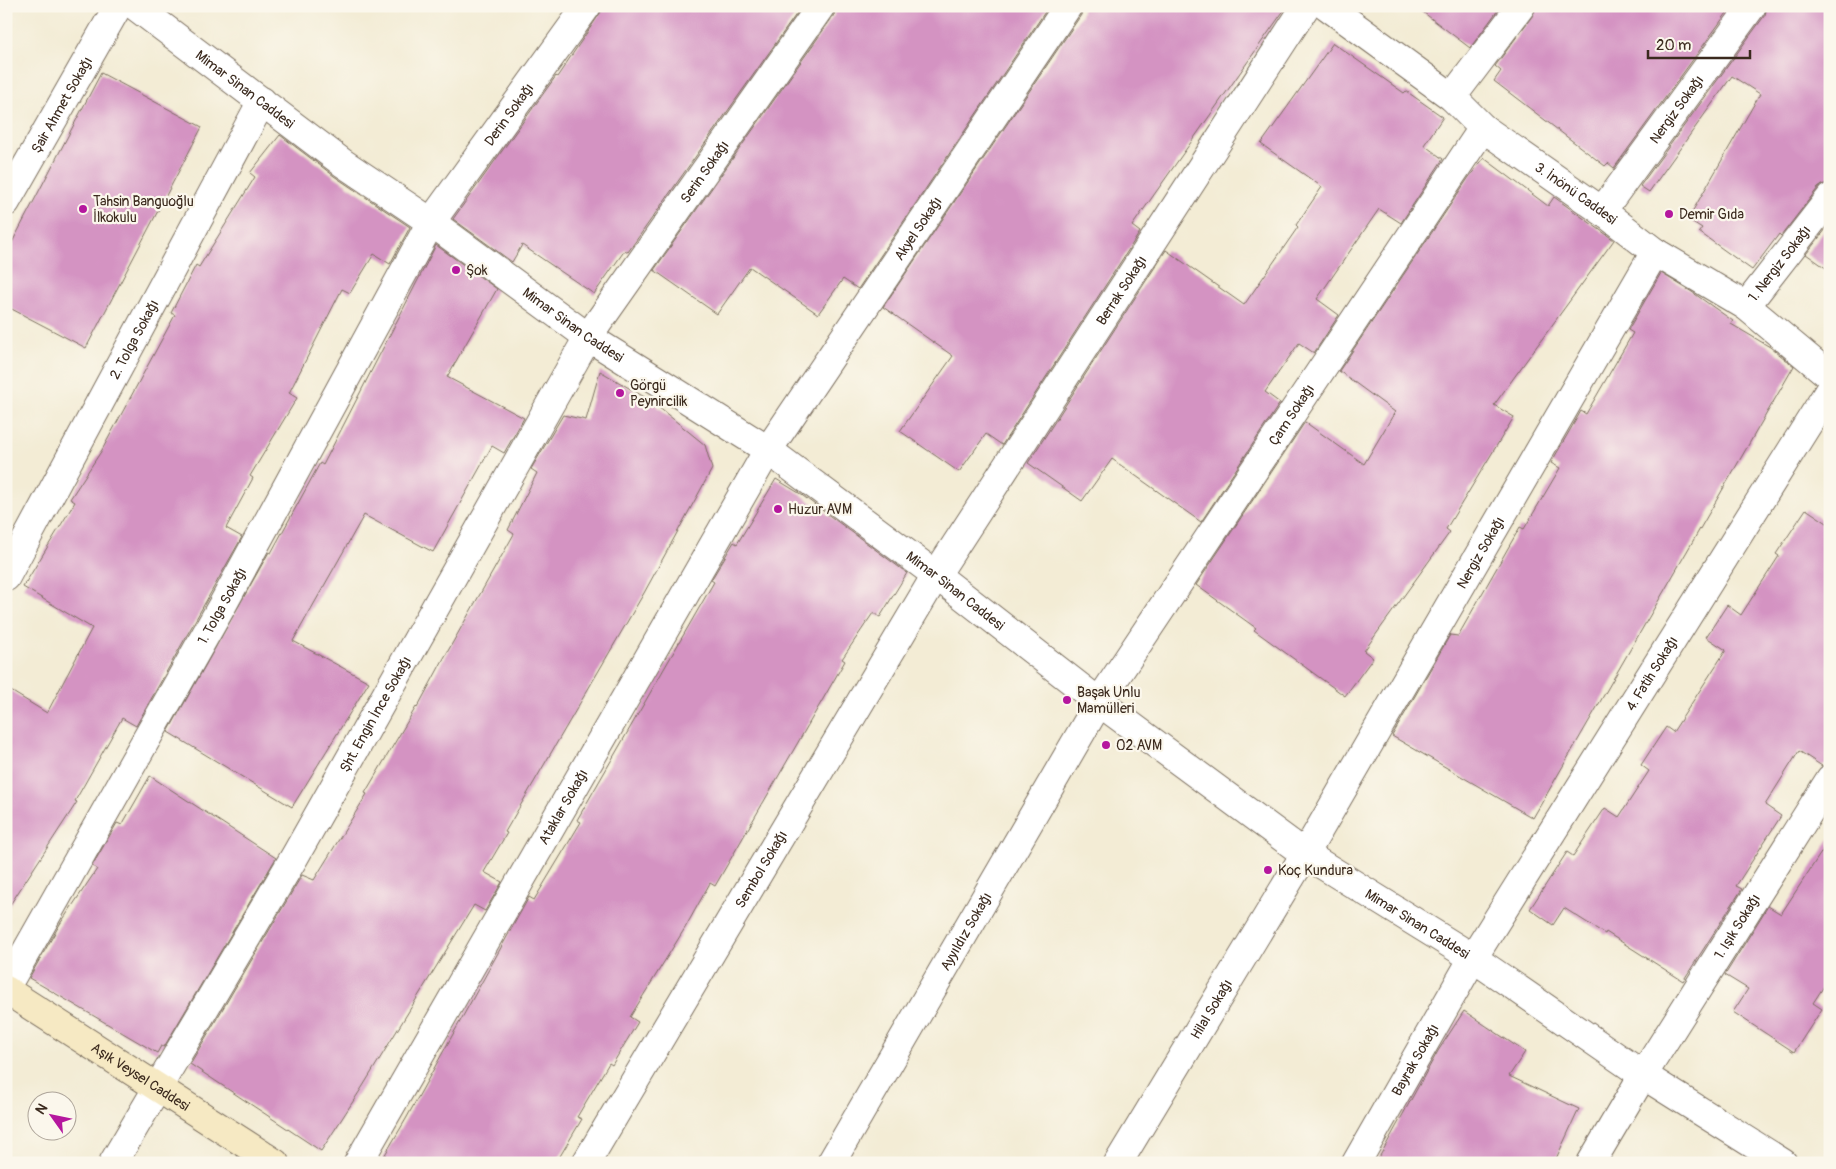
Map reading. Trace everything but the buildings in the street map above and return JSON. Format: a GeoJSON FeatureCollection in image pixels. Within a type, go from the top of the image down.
{"type":"FeatureCollection","features":[{"type":"Feature","properties":{"kind":"main road","name":"Aşık Veysel Caddesi"},"geometry":{"type":"LineString","coordinates":[[6,988],[275,1163]]}},
{"type":"Feature","properties":{"kind":"street","name":"Şair Ahmet Sokağı"},"geometry":{"type":"LineString","coordinates":[[6,202],[118,6]]}},
{"type":"Feature","properties":{"kind":"street","name":"Mimar Sinan Caddesi"},"geometry":{"type":"LineString","coordinates":[[135,6],[343,163],[431,222],[588,337],[768,450],[936,575],[1099,702],[1305,854],[1473,958],[1643,1075],[1783,1163]]}},
{"type":"Feature","properties":{"kind":"street","name":"Derin Sokağı"},"geometry":{"type":"LineString","coordinates":[[431,222],[587,6]]}},
{"type":"Feature","properties":{"kind":"street","name":"Serin Sokağı"},"geometry":{"type":"LineString","coordinates":[[588,337],[821,6]]}},
{"type":"Feature","properties":{"kind":"street","name":"Akyel Sokağı"},"geometry":{"type":"LineString","coordinates":[[768,450],[1068,6]]}},
{"type":"Feature","properties":{"kind":"street","name":"Berrak Sokağı"},"geometry":{"type":"LineString","coordinates":[[936,575],[1306,6]]}},
{"type":"Feature","properties":{"kind":"street","name":"3. İnönü Caddesi"},"geometry":{"type":"LineString","coordinates":[[1327,6],[1452,97],[1483,128],[1602,211],[1655,252],[1746,306],[1830,376]]}},
{"type":"Feature","properties":{"kind":"street"},"geometry":{"type":"LineString","coordinates":[[1452,97],[1521,6]]}},
{"type":"Feature","properties":{"kind":"street","name":"Nergiz Sokağı"},"geometry":{"type":"LineString","coordinates":[[1602,211],[1752,6]]}},
{"type":"Feature","properties":{"kind":"street","name":"2. Tolga Sokağı"},"geometry":{"type":"LineString","coordinates":[[6,577],[262,101]]}},
{"type":"Feature","properties":{"kind":"street","name":"Çam Sokağı"},"geometry":{"type":"LineString","coordinates":[[1099,702],[1483,128]]}},
{"type":"Feature","properties":{"kind":"street","name":"1. Nergiz Sokağı"},"geometry":{"type":"LineString","coordinates":[[1746,306],[1830,198]]}},
{"type":"Feature","properties":{"kind":"street","name":"1. Tolga Sokağı"},"geometry":{"type":"LineString","coordinates":[[6,988],[223,604],[431,222]]}},
{"type":"Feature","properties":{"kind":"street","name":"Nergiz Sokağı"},"geometry":{"type":"LineString","coordinates":[[1305,854],[1655,252]]}},
{"type":"Feature","properties":{"kind":"street","name":"Şht. Engin İnce Sokağı"},"geometry":{"type":"LineString","coordinates":[[114,1163],[157,1087],[296,856],[588,337]]}},
{"type":"Feature","properties":{"kind":"street","name":"4. Fatih Sokağı"},"geometry":{"type":"LineString","coordinates":[[1473,958],[1830,389]]}},
{"type":"Feature","properties":{"kind":"street","name":"Ataklar Sokağı"},"geometry":{"type":"LineString","coordinates":[[358,1163],[768,450]]}},
{"type":"Feature","properties":{"kind":"street","name":"Sembol Sokağı"},"geometry":{"type":"LineString","coordinates":[[586,1163],[936,575]]}},
{"type":"Feature","properties":{"kind":"street","name":"Ayyıldız Sokağı"},"geometry":{"type":"LineString","coordinates":[[832,1163],[1099,702]]}},
{"type":"Feature","properties":{"kind":"street","name":"1. Işık Sokağı"},"geometry":{"type":"LineString","coordinates":[[1591,1163],[1643,1075],[1830,779]]}},
{"type":"Feature","properties":{"kind":"street","name":"Hilal Sokağı"},"geometry":{"type":"LineString","coordinates":[[1118,1163],[1305,854]]}},
{"type":"Feature","properties":{"kind":"street","name":"Bayrak Sokağı"},"geometry":{"type":"LineString","coordinates":[[1356,1163],[1473,958]]}},
{"type":"Feature","properties":{"kind":"place","name":"Tahsin Banguoğlu İlkokulu"},"geometry":{"type":"Point","coordinates":[83,209]}},
{"type":"Feature","properties":{"kind":"place","name":"Demir Gıda"},"geometry":{"type":"Point","coordinates":[1669,214]}},
{"type":"Feature","properties":{"kind":"place","name":"Şok"},"geometry":{"type":"Point","coordinates":[456,270]}},
{"type":"Feature","properties":{"kind":"place","name":"Görgü Peynircilik"},"geometry":{"type":"Point","coordinates":[620,393]}},
{"type":"Feature","properties":{"kind":"place","name":"Huzur AVM"},"geometry":{"type":"Point","coordinates":[778,509]}},
{"type":"Feature","properties":{"kind":"place","name":"Başak Unlu Mamülleri"},"geometry":{"type":"Point","coordinates":[1067,700]}},
{"type":"Feature","properties":{"kind":"place","name":"02 AVM"},"geometry":{"type":"Point","coordinates":[1106,745]}},
{"type":"Feature","properties":{"kind":"place","name":"Koç Kundura"},"geometry":{"type":"Point","coordinates":[1268,870]}}]}
